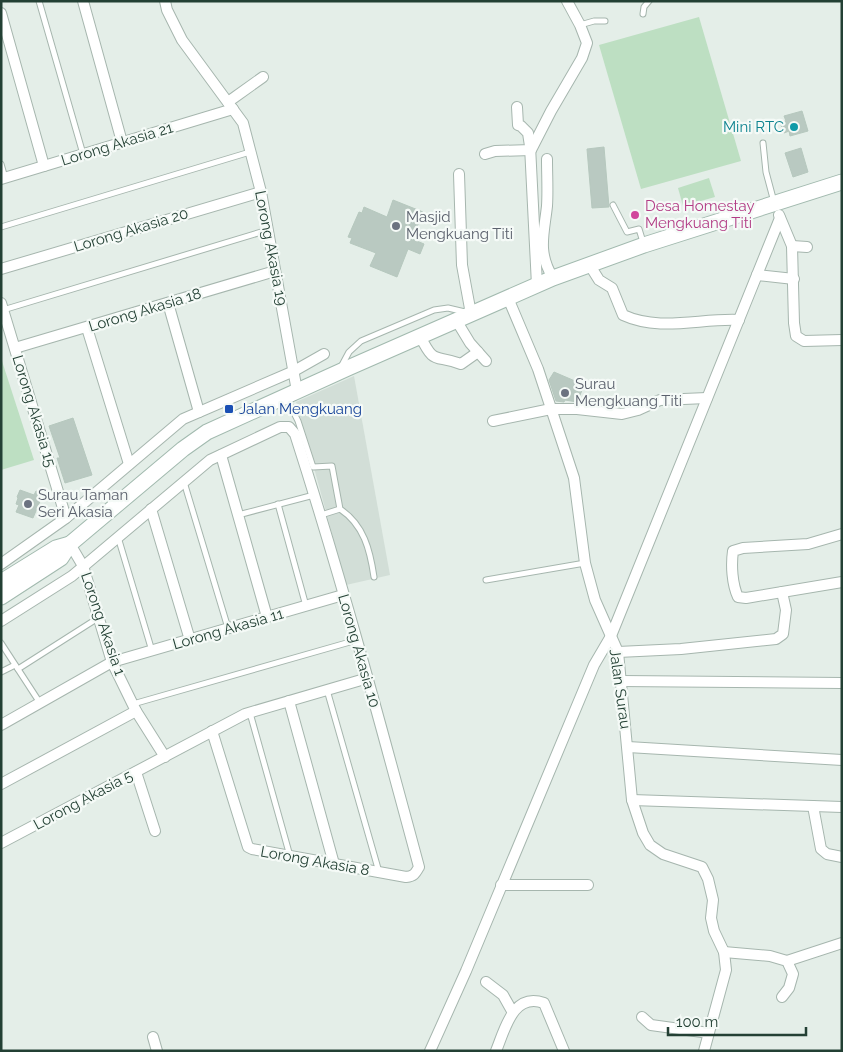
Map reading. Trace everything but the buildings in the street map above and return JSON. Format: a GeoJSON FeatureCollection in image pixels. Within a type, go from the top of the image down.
{"type":"FeatureCollection","features":[{"type":"Feature","properties":{"kind":"main road"},"geometry":{"type":"LineString","coordinates":[[1,596],[61,558],[70,544],[183,449],[207,432],[338,372],[508,298],[536,280],[551,274],[589,264],[841,183]]}},
{"type":"Feature","properties":{"kind":"main road"},"geometry":{"type":"LineString","coordinates":[[1,582],[56,548],[70,544]]}},
{"type":"Feature","properties":{"kind":"street"},"geometry":{"type":"LineString","coordinates":[[83,1],[122,142]]}},
{"type":"Feature","properties":{"kind":"street","name":"Lorong Akasia 19"},"geometry":{"type":"LineString","coordinates":[[165,1],[167,10],[182,40],[231,105],[242,124],[261,192],[294,372],[291,393]]}},
{"type":"Feature","properties":{"kind":"street"},"geometry":{"type":"LineString","coordinates":[[530,150],[582,58],[587,43],[567,1]]}},
{"type":"Feature","properties":{"kind":"street"},"geometry":{"type":"LineString","coordinates":[[1,13],[44,166]]}},
{"type":"Feature","properties":{"kind":"street","name":"Lorong Akasia 21"},"geometry":{"type":"LineString","coordinates":[[3,178],[122,142],[231,105],[263,77]]}},
{"type":"Feature","properties":{"kind":"street"},"geometry":{"type":"LineString","coordinates":[[517,107],[518,126],[522,126],[528,133],[530,150],[536,280]]}},
{"type":"Feature","properties":{"kind":"street"},"geometry":{"type":"LineString","coordinates":[[485,154],[495,151],[530,150]]}},
{"type":"Feature","properties":{"kind":"street"},"geometry":{"type":"LineString","coordinates":[[546,160],[547,205],[543,236],[545,264],[551,274]]}},
{"type":"Feature","properties":{"kind":"street"},"geometry":{"type":"LineString","coordinates":[[459,174],[462,265],[471,314]]}},
{"type":"Feature","properties":{"kind":"street","name":"Lorong Akasia 20"},"geometry":{"type":"LineString","coordinates":[[1,269],[261,192]]}},
{"type":"Feature","properties":{"kind":"street"},"geometry":{"type":"LineString","coordinates":[[774,203],[792,246],[796,336],[804,341],[842,340]]}},
{"type":"Feature","properties":{"kind":"street"},"geometry":{"type":"LineString","coordinates":[[534,206],[547,205]]}},
{"type":"Feature","properties":{"kind":"street"},"geometry":{"type":"LineString","coordinates":[[430,1051],[594,665],[611,636],[780,218]]}},
{"type":"Feature","properties":{"kind":"street"},"geometry":{"type":"LineString","coordinates":[[792,246],[806,247]]}},
{"type":"Feature","properties":{"kind":"street"},"geometry":{"type":"LineString","coordinates":[[589,264],[600,280],[612,288],[622,315],[630,319],[666,324],[739,320]]}},
{"type":"Feature","properties":{"kind":"street","name":"Lorong Akasia 18"},"geometry":{"type":"LineString","coordinates":[[15,348],[275,271]]}},
{"type":"Feature","properties":{"kind":"street"},"geometry":{"type":"LineString","coordinates":[[757,275],[794,279]]}},
{"type":"Feature","properties":{"kind":"street","name":"Jalan Surau"},"geometry":{"type":"LineString","coordinates":[[508,298],[538,369],[574,478],[585,563],[594,600],[618,652],[632,800],[643,833],[650,844],[663,854],[702,867],[708,880],[713,900],[712,918],[714,932],[724,952],[726,970],[704,1051]]}},
{"type":"Feature","properties":{"kind":"street"},"geometry":{"type":"LineString","coordinates":[[168,303],[199,412]]}},
{"type":"Feature","properties":{"kind":"street","name":"Lorong Akasia 15"},"geometry":{"type":"LineString","coordinates":[[2,307],[66,518]]}},
{"type":"Feature","properties":{"kind":"street"},"geometry":{"type":"LineString","coordinates":[[456,320],[470,343],[486,361]]}},
{"type":"Feature","properties":{"kind":"street"},"geometry":{"type":"LineString","coordinates":[[86,328],[129,464]]}},
{"type":"Feature","properties":{"kind":"street"},"geometry":{"type":"LineString","coordinates":[[420,336],[427,351],[434,358],[461,364],[478,352]]}},
{"type":"Feature","properties":{"kind":"street"},"geometry":{"type":"LineString","coordinates":[[2,563],[66,518],[183,419],[294,372],[324,354]]}},
{"type":"Feature","properties":{"kind":"street"},"geometry":{"type":"LineString","coordinates":[[493,422],[551,409],[576,409],[622,414],[638,410],[660,400],[707,398]]}},
{"type":"Feature","properties":{"kind":"street","name":"Lorong Akasia 10"},"geometry":{"type":"LineString","coordinates":[[220,455],[280,427],[288,426],[295,434],[321,515],[368,678],[419,867],[412,877]]}},
{"type":"Feature","properties":{"kind":"street"},"geometry":{"type":"LineString","coordinates":[[1,621],[72,576],[210,460],[220,455],[267,617]]}},
{"type":"Feature","properties":{"kind":"street"},"geometry":{"type":"LineString","coordinates":[[151,509],[190,640]]}},
{"type":"Feature","properties":{"kind":"street"},"geometry":{"type":"LineString","coordinates":[[842,534],[808,544],[733,550],[734,589],[738,598],[842,582]]}},
{"type":"Feature","properties":{"kind":"street","name":"Lorong Akasia 1"},"geometry":{"type":"LineString","coordinates":[[70,544],[84,566],[112,662],[135,708],[165,757]]}},
{"type":"Feature","properties":{"kind":"street"},"geometry":{"type":"LineString","coordinates":[[2,563],[20,571]]}},
{"type":"Feature","properties":{"kind":"street"},"geometry":{"type":"LineString","coordinates":[[618,652],[681,650],[776,639],[783,634],[786,610],[782,592]]}},
{"type":"Feature","properties":{"kind":"street","name":"Lorong Akasia 11"},"geometry":{"type":"LineString","coordinates":[[1,725],[112,662],[343,595]]}},
{"type":"Feature","properties":{"kind":"street","name":"Lorong Akasia 5"},"geometry":{"type":"LineString","coordinates":[[1,843],[249,712],[368,678]]}},
{"type":"Feature","properties":{"kind":"street"},"geometry":{"type":"LineString","coordinates":[[621,681],[842,683]]}},
{"type":"Feature","properties":{"kind":"street"},"geometry":{"type":"LineString","coordinates":[[289,701],[334,864]]}},
{"type":"Feature","properties":{"kind":"street"},"geometry":{"type":"LineString","coordinates":[[1,784],[135,708]]}},
{"type":"Feature","properties":{"kind":"street","name":"Lorong Akasia 8"},"geometry":{"type":"LineString","coordinates":[[212,731],[248,847],[412,877]]}},
{"type":"Feature","properties":{"kind":"street"},"geometry":{"type":"LineString","coordinates":[[628,747],[842,760]]}},
{"type":"Feature","properties":{"kind":"street"},"geometry":{"type":"LineString","coordinates":[[136,772],[155,831]]}},
{"type":"Feature","properties":{"kind":"street"},"geometry":{"type":"LineString","coordinates":[[632,800],[842,807]]}},
{"type":"Feature","properties":{"kind":"street"},"geometry":{"type":"LineString","coordinates":[[813,806],[821,849],[827,854],[842,857]]}},
{"type":"Feature","properties":{"kind":"street"},"geometry":{"type":"LineString","coordinates":[[501,885],[588,884]]}},
{"type":"Feature","properties":{"kind":"street"},"geometry":{"type":"LineString","coordinates":[[724,952],[770,956],[787,961],[842,943]]}},
{"type":"Feature","properties":{"kind":"street"},"geometry":{"type":"LineString","coordinates":[[782,997],[789,988],[793,974],[787,961]]}},
{"type":"Feature","properties":{"kind":"street"},"geometry":{"type":"LineString","coordinates":[[486,982],[503,995],[512,1011]]}},
{"type":"Feature","properties":{"kind":"street"},"geometry":{"type":"LineString","coordinates":[[496,1051],[512,1011],[522,1004],[538,1001],[544,1004],[564,1051]]}},
{"type":"Feature","properties":{"kind":"street"},"geometry":{"type":"LineString","coordinates":[[642,1017],[651,1025],[709,1033]]}},
{"type":"Feature","properties":{"kind":"street"},"geometry":{"type":"LineString","coordinates":[[154,1037],[157,1051]]}},
{"type":"Feature","properties":{"kind":"lane"},"geometry":{"type":"LineString","coordinates":[[39,1],[83,154]]}},
{"type":"Feature","properties":{"kind":"lane"},"geometry":{"type":"LineString","coordinates":[[643,14],[644,8],[649,1]]}},
{"type":"Feature","properties":{"kind":"lane"},"geometry":{"type":"LineString","coordinates":[[580,25],[594,20],[605,21]]}},
{"type":"Feature","properties":{"kind":"lane"},"geometry":{"type":"LineString","coordinates":[[763,143],[766,172],[774,203]]}},
{"type":"Feature","properties":{"kind":"lane"},"geometry":{"type":"LineString","coordinates":[[1,227],[250,152]]}},
{"type":"Feature","properties":{"kind":"lane"},"geometry":{"type":"LineString","coordinates":[[1,164],[3,178]]}},
{"type":"Feature","properties":{"kind":"lane"},"geometry":{"type":"LineString","coordinates":[[613,205],[627,232],[639,229],[644,245]]}},
{"type":"Feature","properties":{"kind":"lane"},"geometry":{"type":"LineString","coordinates":[[2,307],[268,230]]}},
{"type":"Feature","properties":{"kind":"lane"},"geometry":{"type":"LineString","coordinates":[[338,372],[349,352],[362,341],[434,310],[448,308],[471,314]]}},
{"type":"Feature","properties":{"kind":"lane"},"geometry":{"type":"LineString","coordinates":[[291,393],[313,467],[332,466],[340,509],[358,524],[371,557],[374,577]]}},
{"type":"Feature","properties":{"kind":"lane"},"geometry":{"type":"LineString","coordinates":[[184,482],[228,628]]}},
{"type":"Feature","properties":{"kind":"lane"},"geometry":{"type":"LineString","coordinates":[[238,516],[314,494]]}},
{"type":"Feature","properties":{"kind":"lane"},"geometry":{"type":"LineString","coordinates":[[278,504],[306,606]]}},
{"type":"Feature","properties":{"kind":"lane"},"geometry":{"type":"LineString","coordinates":[[321,515],[340,509]]}},
{"type":"Feature","properties":{"kind":"lane"},"geometry":{"type":"LineString","coordinates":[[118,537],[152,650]]}},
{"type":"Feature","properties":{"kind":"lane"},"geometry":{"type":"LineString","coordinates":[[486,580],[585,563]]}},
{"type":"Feature","properties":{"kind":"lane"},"geometry":{"type":"LineString","coordinates":[[1,672],[16,667],[98,618]]}},
{"type":"Feature","properties":{"kind":"lane"},"geometry":{"type":"LineString","coordinates":[[135,708],[357,640]]}},
{"type":"Feature","properties":{"kind":"lane"},"geometry":{"type":"LineString","coordinates":[[1,643],[40,703]]}},
{"type":"Feature","properties":{"kind":"lane"},"geometry":{"type":"LineString","coordinates":[[327,690],[379,872]]}},
{"type":"Feature","properties":{"kind":"lane"},"geometry":{"type":"LineString","coordinates":[[249,712],[290,856]]}},
{"type":"Feature","properties":{"kind":"shaded area"},"geometry":{"type":"Polygon","coordinates":[[[354,376],[390,575],[346,585],[296,402],[354,376]]]}},
{"type":"Feature","properties":{"kind":"green space"},"geometry":{"type":"Polygon","coordinates":[[[699,17],[741,161],[641,189],[599,45],[699,17]]]}},
{"type":"Feature","properties":{"kind":"green space"},"geometry":{"type":"Polygon","coordinates":[[[709,178],[715,197],[683,206],[678,188],[709,178]]]}},
{"type":"Feature","properties":{"kind":"green space"},"geometry":{"type":"Polygon","coordinates":[[[1,358],[34,460],[1,470],[1,358]]]}},
{"type":"Feature","properties":{"kind":"place","name":"Mini RTC"},"geometry":{"type":"Point","coordinates":[794,127]}},
{"type":"Feature","properties":{"kind":"place","name":"Desa Homestay Mengkuang Titi"},"geometry":{"type":"Point","coordinates":[635,215]}},
{"type":"Feature","properties":{"kind":"place","name":"Masjid Mengkuang Titi"},"geometry":{"type":"Point","coordinates":[396,226]}},
{"type":"Feature","properties":{"kind":"place","name":"Surau Mengkuang Titi"},"geometry":{"type":"Point","coordinates":[565,393]}},
{"type":"Feature","properties":{"kind":"place","name":"Jalan Mengkuang"},"geometry":{"type":"Point","coordinates":[229,409]}},
{"type":"Feature","properties":{"kind":"place","name":"Surau Taman Seri Akasia"},"geometry":{"type":"Point","coordinates":[28,504]}}]}
